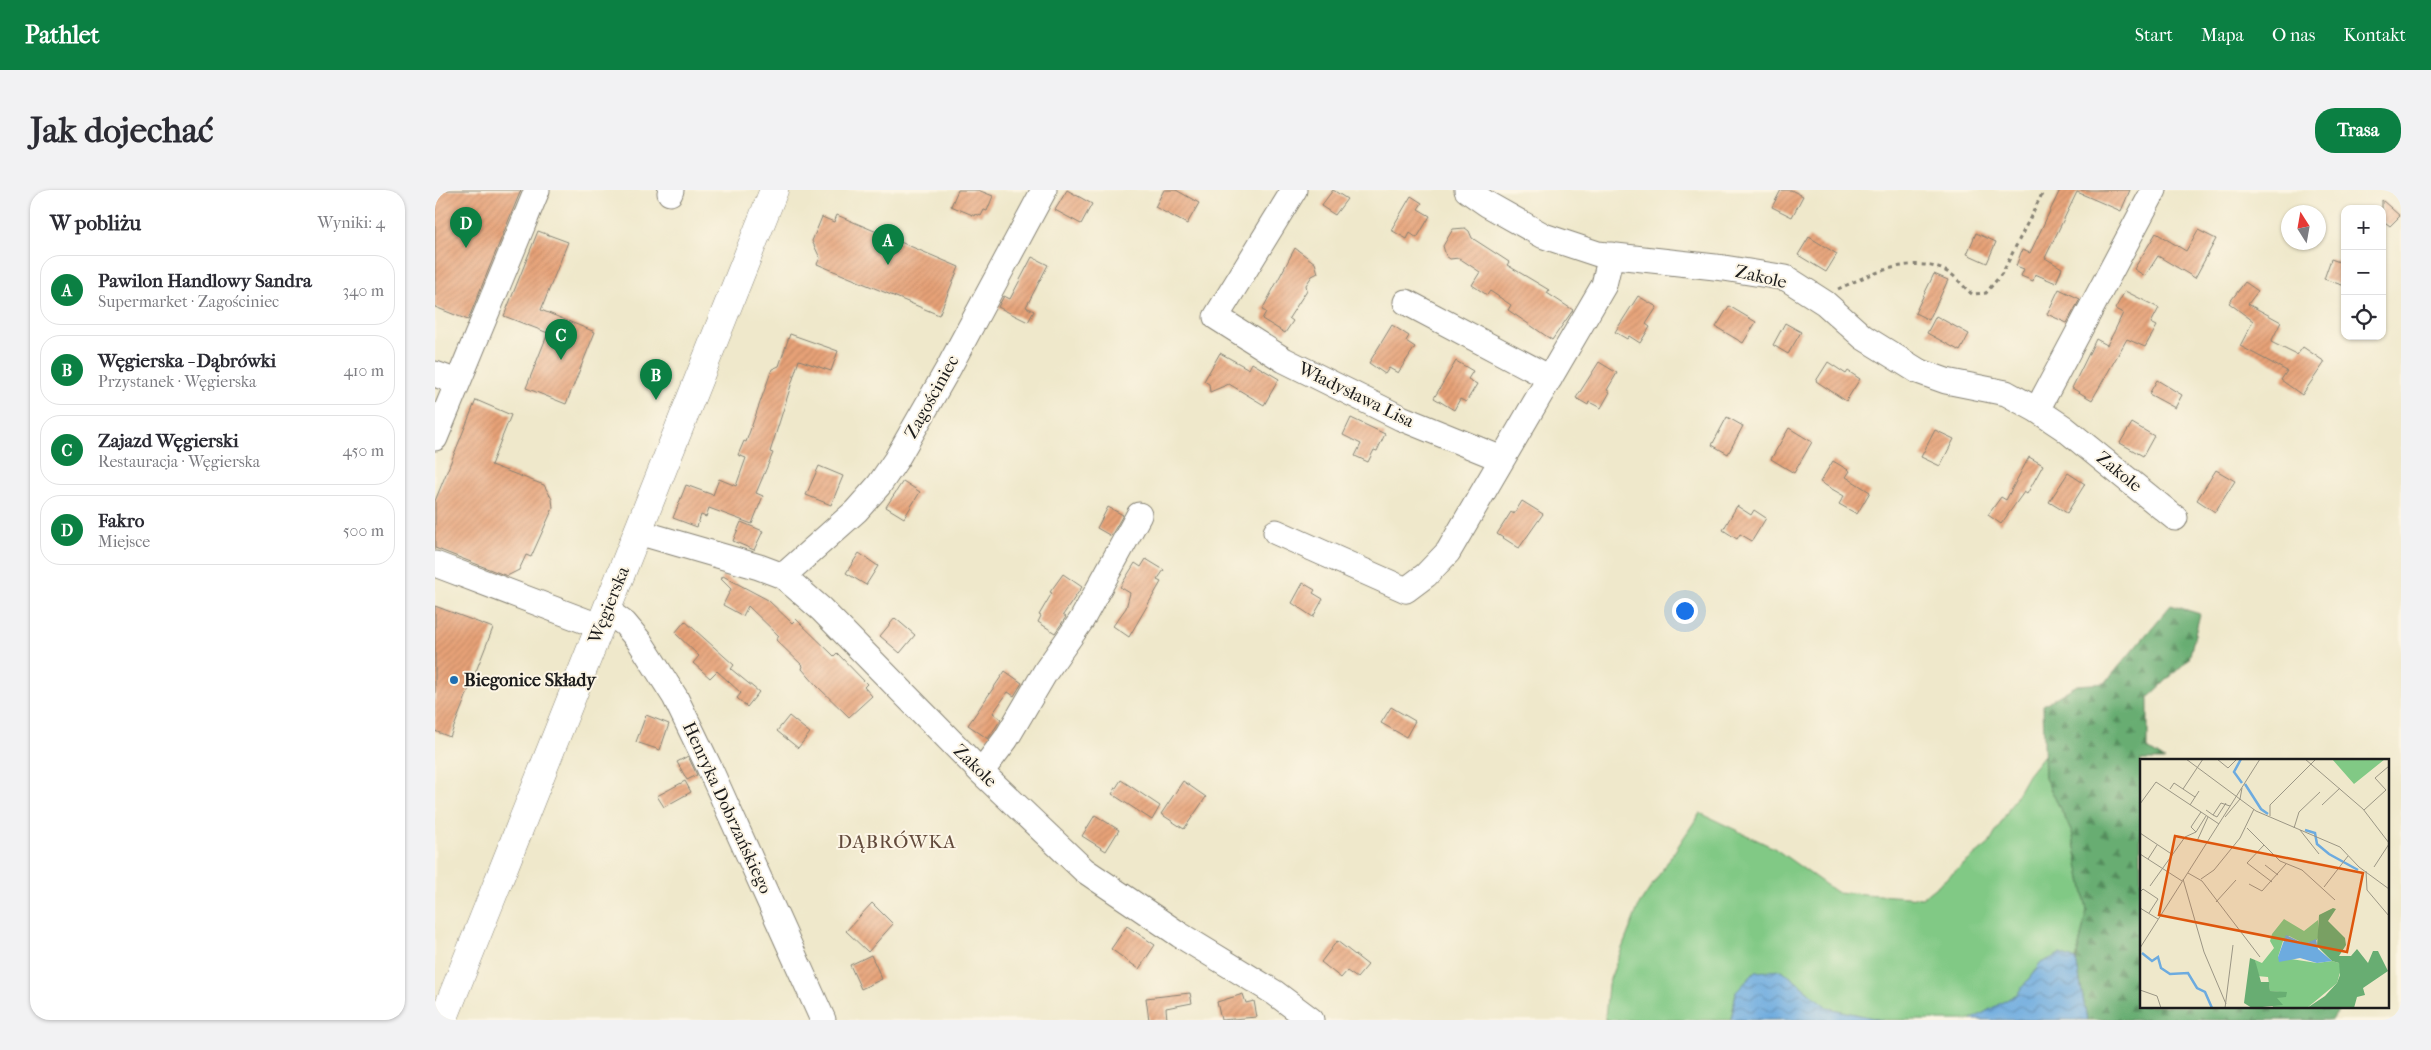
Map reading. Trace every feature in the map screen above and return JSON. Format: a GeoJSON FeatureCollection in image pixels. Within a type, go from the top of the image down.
{"type":"FeatureCollection","features":[{"type":"Feature","properties":{"kind":"main road","name":"Węgierska"},"geometry":{"type":"LineString","coordinates":[[443,1020],[774,190]]}},
{"type":"Feature","properties":{"kind":"street"},"geometry":{"type":"LineString","coordinates":[[435,438],[446,378],[537,190]]}},
{"type":"Feature","properties":{"kind":"street","name":"Zagościniec"},"geometry":{"type":"LineString","coordinates":[[783,576],[855,511],[879,485],[896,460],[948,369],[1044,190]]}},
{"type":"Feature","properties":{"kind":"street","name":"Władysława Lisa"},"geometry":{"type":"LineString","coordinates":[[1294,190],[1216,317],[1284,360],[1401,418],[1502,459]]}},
{"type":"Feature","properties":{"kind":"street","name":"Zakole"},"geometry":{"type":"LineString","coordinates":[[1467,190],[1487,204],[1544,236],[1598,254],[1724,268],[1786,278],[1817,298],[1863,337],[1918,371],[1946,381],[2006,393],[2037,410],[2064,428],[2175,518]]}},
{"type":"Feature","properties":{"kind":"street"},"geometry":{"type":"LineString","coordinates":[[2037,410],[2154,190]]}},
{"type":"Feature","properties":{"kind":"street"},"geometry":{"type":"LineString","coordinates":[[1276,532],[1406,590],[1426,575],[1448,552],[1604,285],[1611,255]]}},
{"type":"Feature","properties":{"kind":"street"},"geometry":{"type":"LineString","coordinates":[[1406,302],[1550,378]]}},
{"type":"Feature","properties":{"kind":"street"},"geometry":{"type":"LineString","coordinates":[[981,772],[1006,739],[1046,671],[1081,621],[1139,515]]}},
{"type":"Feature","properties":{"kind":"street","name":"Zakole"},"geometry":{"type":"LineString","coordinates":[[638,532],[759,566],[783,576],[821,609],[981,772],[1085,870],[1180,934],[1275,994],[1311,1020]]}},
{"type":"Feature","properties":{"kind":"street","name":"Henryka Dobrzańskiego"},"geometry":{"type":"LineString","coordinates":[[435,564],[604,619],[625,624],[640,642],[675,697],[709,767],[823,1020]]}},
{"type":"Feature","properties":{"kind":"path"},"geometry":{"type":"LineString","coordinates":[[1817,298],[1874,272],[1900,265],[1932,266],[1950,273],[1972,294],[1986,293],[2003,272],[2044,190]]}},
{"type":"Feature","properties":{"kind":"green space"},"geometry":{"type":"Polygon","coordinates":[[[2171,605],[2200,614],[2189,659],[2148,698],[2148,749],[2163,759],[2140,759],[2140,1008],[2341,1008],[2332,1020],[2087,1020],[2076,960],[2087,910],[2072,832],[2045,778],[2043,705],[2077,685],[2105,683],[2171,605]]]}},
{"type":"Feature","properties":{"kind":"green space"},"geometry":{"type":"Polygon","coordinates":[[[2044,755],[2045,778],[2072,832],[2087,910],[2076,960],[2060,954],[2041,963],[2018,994],[1971,1020],[1882,1020],[1828,1008],[1782,970],[1736,992],[1731,1020],[1605,1020],[1608,984],[1639,905],[1700,813],[1774,848],[1836,892],[1922,898],[1989,844],[2028,775],[2044,755]]]}},
{"type":"Feature","properties":{"kind":"water"},"geometry":{"type":"Polygon","coordinates":[[[2060,954],[2076,960],[2087,1020],[1971,1020],[2017,994],[2041,963],[2060,954]]]}},
{"type":"Feature","properties":{"kind":"water"},"geometry":{"type":"Polygon","coordinates":[[[1782,970],[1828,1008],[1882,1020],[1731,1020],[1736,992],[1755,972],[1782,970]]]}},
{"type":"Feature","properties":{"kind":"building"},"geometry":{"type":"Polygon","coordinates":[[[435,190],[521,190],[468,320],[435,307],[435,190]]]}},
{"type":"Feature","properties":{"kind":"building"},"geometry":{"type":"Polygon","coordinates":[[[958,190],[978,190],[993,196],[987,211],[984,210],[981,216],[976,214],[975,216],[951,206],[958,190]]]}},
{"type":"Feature","properties":{"kind":"building"},"geometry":{"type":"Polygon","coordinates":[[[1067,190],[1092,204],[1081,224],[1055,210],[1067,190]]]}},
{"type":"Feature","properties":{"kind":"building"},"geometry":{"type":"Polygon","coordinates":[[[1164,190],[1176,190],[1199,203],[1187,224],[1155,207],[1164,190]]]}},
{"type":"Feature","properties":{"kind":"building"},"geometry":{"type":"Polygon","coordinates":[[[1333,190],[1347,199],[1335,215],[1321,206],[1333,190]]]}},
{"type":"Feature","properties":{"kind":"building"},"geometry":{"type":"Polygon","coordinates":[[[1781,190],[1791,190],[1803,196],[1792,217],[1772,207],[1781,190]]]}},
{"type":"Feature","properties":{"kind":"building"},"geometry":{"type":"Polygon","coordinates":[[[2060,190],[2130,190],[2121,211],[2077,192],[2045,258],[2062,268],[2056,283],[2035,274],[2033,281],[2021,276],[2024,269],[2016,266],[2022,250],[2030,253],[2060,190]]]}},
{"type":"Feature","properties":{"kind":"building"},"geometry":{"type":"Polygon","coordinates":[[[1411,196],[1422,203],[1418,209],[1430,216],[1417,238],[1410,233],[1407,239],[1391,230],[1411,196]]]}},
{"type":"Feature","properties":{"kind":"building"},"geometry":{"type":"Polygon","coordinates":[[[2382,200],[2400,216],[2390,226],[2386,223],[2386,205],[2382,205],[2382,200]]]}},
{"type":"Feature","properties":{"kind":"building"},"geometry":{"type":"Polygon","coordinates":[[[837,215],[959,267],[939,315],[817,264],[820,258],[812,241],[822,217],[834,222],[837,215]]]}},
{"type":"Feature","properties":{"kind":"building"},"geometry":{"type":"Polygon","coordinates":[[[1465,228],[1469,231],[1472,238],[1509,262],[1507,265],[1549,290],[1547,293],[1573,310],[1552,340],[1508,310],[1511,305],[1490,291],[1487,295],[1472,285],[1480,272],[1459,258],[1450,259],[1446,256],[1443,246],[1453,229],[1465,228]]]}},
{"type":"Feature","properties":{"kind":"building"},"geometry":{"type":"Polygon","coordinates":[[[2198,230],[2216,239],[2195,278],[2158,256],[2145,276],[2134,269],[2156,233],[2186,251],[2198,230]]]}},
{"type":"Feature","properties":{"kind":"building"},"geometry":{"type":"Polygon","coordinates":[[[538,231],[568,242],[541,310],[595,332],[566,404],[526,388],[548,333],[504,316],[538,231]]]}},
{"type":"Feature","properties":{"kind":"building"},"geometry":{"type":"Polygon","coordinates":[[[1976,233],[1996,242],[1987,263],[1967,254],[1976,233]]]}},
{"type":"Feature","properties":{"kind":"building"},"geometry":{"type":"Polygon","coordinates":[[[1809,237],[1837,254],[1826,272],[1798,255],[1809,237]]]}},
{"type":"Feature","properties":{"kind":"building"},"geometry":{"type":"Polygon","coordinates":[[[1295,248],[1315,263],[1318,273],[1312,276],[1306,285],[1307,290],[1289,318],[1293,321],[1285,333],[1262,319],[1266,312],[1262,310],[1295,248]]]}},
{"type":"Feature","properties":{"kind":"building"},"geometry":{"type":"Polygon","coordinates":[[[1032,257],[1048,265],[1026,307],[1034,311],[1028,322],[998,307],[1004,296],[1010,299],[1032,257]]]}},
{"type":"Feature","properties":{"kind":"building"},"geometry":{"type":"Polygon","coordinates":[[[2331,259],[2341,263],[2341,285],[2324,279],[2331,259]]]}},
{"type":"Feature","properties":{"kind":"building"},"geometry":{"type":"Polygon","coordinates":[[[1934,274],[1948,280],[1929,320],[1915,313],[1934,274]]]}},
{"type":"Feature","properties":{"kind":"building"},"geometry":{"type":"Polygon","coordinates":[[[2245,282],[2258,291],[2248,304],[2281,322],[2271,342],[2297,355],[2303,347],[2325,362],[2302,395],[2281,380],[2287,371],[2240,346],[2253,321],[2229,303],[2245,282]]]}},
{"type":"Feature","properties":{"kind":"building"},"geometry":{"type":"Polygon","coordinates":[[[2059,289],[2080,299],[2067,323],[2047,314],[2059,289]]]}},
{"type":"Feature","properties":{"kind":"building"},"geometry":{"type":"Polygon","coordinates":[[[2125,291],[2159,308],[2151,323],[2157,326],[2145,347],[2127,339],[2092,400],[2072,388],[2096,339],[2107,345],[2123,313],[2115,309],[2125,291]]]}},
{"type":"Feature","properties":{"kind":"building"},"geometry":{"type":"Polygon","coordinates":[[[1638,296],[1657,307],[1646,324],[1650,327],[1640,343],[1629,336],[1627,339],[1615,332],[1638,296]]]}},
{"type":"Feature","properties":{"kind":"building"},"geometry":{"type":"Polygon","coordinates":[[[1729,306],[1756,322],[1743,343],[1716,327],[1729,306]]]}},
{"type":"Feature","properties":{"kind":"building"},"geometry":{"type":"Polygon","coordinates":[[[1936,316],[1969,334],[1960,351],[1927,333],[1936,316]]]}},
{"type":"Feature","properties":{"kind":"building"},"geometry":{"type":"Polygon","coordinates":[[[1785,323],[1801,332],[1788,354],[1773,345],[1785,323]]]}},
{"type":"Feature","properties":{"kind":"building"},"geometry":{"type":"Polygon","coordinates":[[[1392,325],[1409,336],[1406,341],[1415,347],[1398,373],[1389,368],[1385,374],[1369,363],[1392,325]]]}},
{"type":"Feature","properties":{"kind":"building"},"geometry":{"type":"Polygon","coordinates":[[[790,334],[838,351],[831,371],[799,360],[770,452],[773,453],[756,493],[763,496],[752,524],[709,508],[706,517],[701,515],[697,527],[673,518],[686,485],[713,495],[719,479],[736,486],[746,458],[738,455],[744,441],[746,442],[772,369],[779,366],[790,334]]]}},
{"type":"Feature","properties":{"kind":"building"},"geometry":{"type":"Polygon","coordinates":[[[1220,353],[1249,369],[1252,363],[1279,379],[1264,405],[1229,384],[1210,392],[1209,384],[1204,381],[1220,353]]]}},
{"type":"Feature","properties":{"kind":"building"},"geometry":{"type":"Polygon","coordinates":[[[1456,361],[1473,371],[1468,379],[1477,384],[1466,402],[1460,399],[1454,410],[1434,398],[1456,361]]]}},
{"type":"Feature","properties":{"kind":"building"},"geometry":{"type":"Polygon","coordinates":[[[1599,362],[1617,373],[1607,390],[1610,392],[1601,408],[1589,402],[1588,405],[1576,398],[1599,362]]]}},
{"type":"Feature","properties":{"kind":"building"},"geometry":{"type":"Polygon","coordinates":[[[1828,362],[1846,374],[1848,371],[1860,379],[1846,401],[1816,381],[1828,362]]]}},
{"type":"Feature","properties":{"kind":"building"},"geometry":{"type":"Polygon","coordinates":[[[2157,380],[2182,395],[2175,408],[2149,394],[2157,380]]]}},
{"type":"Feature","properties":{"kind":"building"},"geometry":{"type":"Polygon","coordinates":[[[476,400],[511,415],[491,465],[544,485],[552,499],[553,508],[531,557],[526,555],[519,570],[507,576],[435,548],[435,501],[476,400]]]}},
{"type":"Feature","properties":{"kind":"building"},"geometry":{"type":"Polygon","coordinates":[[[1727,417],[1743,426],[1728,454],[1712,445],[1727,417]]]}},
{"type":"Feature","properties":{"kind":"building"},"geometry":{"type":"Polygon","coordinates":[[[1351,418],[1385,434],[1377,451],[1374,450],[1368,462],[1355,456],[1361,444],[1343,435],[1351,418]]]}},
{"type":"Feature","properties":{"kind":"building"},"geometry":{"type":"Polygon","coordinates":[[[2132,423],[2154,436],[2143,456],[2120,443],[2132,423]]]}},
{"type":"Feature","properties":{"kind":"building"},"geometry":{"type":"Polygon","coordinates":[[[1789,428],[1812,442],[1794,473],[1771,459],[1789,428]]]}},
{"type":"Feature","properties":{"kind":"building"},"geometry":{"type":"Polygon","coordinates":[[[1935,430],[1954,439],[1940,466],[1921,457],[1935,430]]]}},
{"type":"Feature","properties":{"kind":"building"},"geometry":{"type":"Polygon","coordinates":[[[2029,457],[2043,465],[2027,494],[2024,492],[2001,524],[1988,515],[2001,497],[2006,500],[2029,457]]]}},
{"type":"Feature","properties":{"kind":"building"},"geometry":{"type":"Polygon","coordinates":[[[1833,461],[1850,471],[1846,477],[1870,492],[1857,514],[1839,504],[1844,496],[1820,482],[1833,461]]]}},
{"type":"Feature","properties":{"kind":"building"},"geometry":{"type":"Polygon","coordinates":[[[819,466],[843,476],[831,505],[806,495],[819,466]]]}},
{"type":"Feature","properties":{"kind":"building"},"geometry":{"type":"Polygon","coordinates":[[[2216,470],[2235,481],[2215,512],[2197,500],[2216,470]]]}},
{"type":"Feature","properties":{"kind":"building"},"geometry":{"type":"Polygon","coordinates":[[[2068,473],[2085,484],[2067,513],[2049,502],[2068,473]]]}},
{"type":"Feature","properties":{"kind":"building"},"geometry":{"type":"Polygon","coordinates":[[[903,481],[920,492],[904,518],[886,507],[903,481]]]}},
{"type":"Feature","properties":{"kind":"building"},"geometry":{"type":"Polygon","coordinates":[[[1522,501],[1543,514],[1519,548],[1497,534],[1511,512],[1514,514],[1522,501]]]}},
{"type":"Feature","properties":{"kind":"building"},"geometry":{"type":"Polygon","coordinates":[[[1737,506],[1751,515],[1754,510],[1766,518],[1752,541],[1740,534],[1737,539],[1723,530],[1737,506]]]}},
{"type":"Feature","properties":{"kind":"building"},"geometry":{"type":"Polygon","coordinates":[[[1108,507],[1123,515],[1111,536],[1097,528],[1108,507]]]}},
{"type":"Feature","properties":{"kind":"building"},"geometry":{"type":"Polygon","coordinates":[[[741,522],[763,531],[754,550],[733,541],[741,522]]]}},
{"type":"Feature","properties":{"kind":"building"},"geometry":{"type":"Polygon","coordinates":[[[859,553],[878,566],[866,585],[846,573],[859,553]]]}},
{"type":"Feature","properties":{"kind":"building"},"geometry":{"type":"Polygon","coordinates":[[[1146,559],[1164,570],[1157,580],[1161,582],[1129,637],[1113,626],[1126,608],[1130,593],[1120,587],[1135,563],[1141,567],[1146,559]]]}},
{"type":"Feature","properties":{"kind":"building"},"geometry":{"type":"Polygon","coordinates":[[[1063,574],[1082,587],[1063,615],[1066,617],[1055,633],[1038,622],[1041,616],[1039,615],[1052,593],[1050,592],[1063,574]]]}},
{"type":"Feature","properties":{"kind":"building"},"geometry":{"type":"Polygon","coordinates":[[[723,576],[768,600],[792,623],[796,619],[834,656],[837,653],[867,684],[864,687],[872,696],[849,717],[816,685],[802,669],[803,666],[776,640],[779,636],[748,606],[743,616],[723,605],[731,589],[721,579],[723,576]]]}},
{"type":"Feature","properties":{"kind":"building"},"geometry":{"type":"Polygon","coordinates":[[[1303,583],[1315,590],[1313,593],[1323,599],[1313,617],[1292,603],[1303,583]]]}},
{"type":"Feature","properties":{"kind":"building","name":"Biegonice Składy"},"geometry":{"type":"Polygon","coordinates":[[[435,606],[493,628],[450,737],[435,731],[435,606]]]}},
{"type":"Feature","properties":{"kind":"building"},"geometry":{"type":"Polygon","coordinates":[[[895,618],[915,635],[900,653],[880,636],[895,618]]]}},
{"type":"Feature","properties":{"kind":"building"},"geometry":{"type":"Polygon","coordinates":[[[685,621],[734,665],[731,669],[759,692],[747,707],[737,698],[741,693],[717,671],[710,678],[693,663],[699,656],[675,633],[685,621]]]}},
{"type":"Feature","properties":{"kind":"building"},"geometry":{"type":"Polygon","coordinates":[[[1005,671],[1022,683],[1014,696],[1008,692],[993,713],[1001,719],[988,739],[968,725],[1005,671]]]}},
{"type":"Feature","properties":{"kind":"building"},"geometry":{"type":"Polygon","coordinates":[[[1391,707],[1415,721],[1406,737],[1381,723],[1391,707]]]}},
{"type":"Feature","properties":{"kind":"building"},"geometry":{"type":"Polygon","coordinates":[[[646,715],[669,724],[660,750],[636,742],[646,715]]]}},
{"type":"Feature","properties":{"kind":"building"},"geometry":{"type":"Polygon","coordinates":[[[789,716],[810,733],[798,748],[777,731],[789,716]]]}},
{"type":"Feature","properties":{"kind":"building"},"geometry":{"type":"Polygon","coordinates":[[[688,756],[697,775],[687,780],[677,762],[688,756]]]}},
{"type":"Feature","properties":{"kind":"building"},"geometry":{"type":"Polygon","coordinates":[[[1121,780],[1160,806],[1152,820],[1112,794],[1121,780]]]}},
{"type":"Feature","properties":{"kind":"building"},"geometry":{"type":"Polygon","coordinates":[[[685,781],[691,792],[664,807],[657,796],[685,781]]]}},
{"type":"Feature","properties":{"kind":"building"},"geometry":{"type":"Polygon","coordinates":[[[1183,781],[1206,797],[1184,829],[1161,814],[1183,781]]]}},
{"type":"Feature","properties":{"kind":"building"},"geometry":{"type":"Polygon","coordinates":[[[1095,815],[1119,830],[1106,851],[1082,836],[1095,815]]]}},
{"type":"Feature","properties":{"kind":"building"},"geometry":{"type":"Polygon","coordinates":[[[872,903],[893,924],[868,952],[846,931],[872,903]]]}},
{"type":"Feature","properties":{"kind":"building"},"geometry":{"type":"Polygon","coordinates":[[[1127,926],[1155,945],[1139,969],[1111,949],[1127,926]]]}},
{"type":"Feature","properties":{"kind":"building"},"geometry":{"type":"Polygon","coordinates":[[[1337,941],[1368,965],[1357,978],[1347,971],[1341,978],[1321,962],[1337,941]]]}},
{"type":"Feature","properties":{"kind":"building"},"geometry":{"type":"Polygon","coordinates":[[[871,955],[882,979],[861,989],[850,965],[871,955]]]}},
{"type":"Feature","properties":{"kind":"building"},"geometry":{"type":"Polygon","coordinates":[[[1190,993],[1192,1003],[1166,1008],[1167,1020],[1149,1020],[1146,998],[1190,993]]]}},
{"type":"Feature","properties":{"kind":"building"},"geometry":{"type":"Polygon","coordinates":[[[1243,994],[1246,1003],[1254,1001],[1257,1017],[1221,1020],[1217,1002],[1243,994]]]}},
{"type":"Feature","properties":{"kind":"place","name":"Fakro"},"geometry":{"type":"Point","coordinates":[466,248]}},
{"type":"Feature","properties":{"kind":"place","name":"Pawilon Handlowy Sandra"},"geometry":{"type":"Point","coordinates":[888,265]}},
{"type":"Feature","properties":{"kind":"place","name":"Zajazd Węgierski"},"geometry":{"type":"Point","coordinates":[561,360]}},
{"type":"Feature","properties":{"kind":"place","name":"Węgierska - Dąbrówki"},"geometry":{"type":"Point","coordinates":[656,400]}},
{"type":"Feature","properties":{"kind":"place","name":"Biegonice Składy"},"geometry":{"type":"Point","coordinates":[454,680]}},
{"type":"Feature","properties":{"kind":"district","name":"DĄBRÓWKA"},"geometry":{"type":"Point","coordinates":[897,842]}}]}
